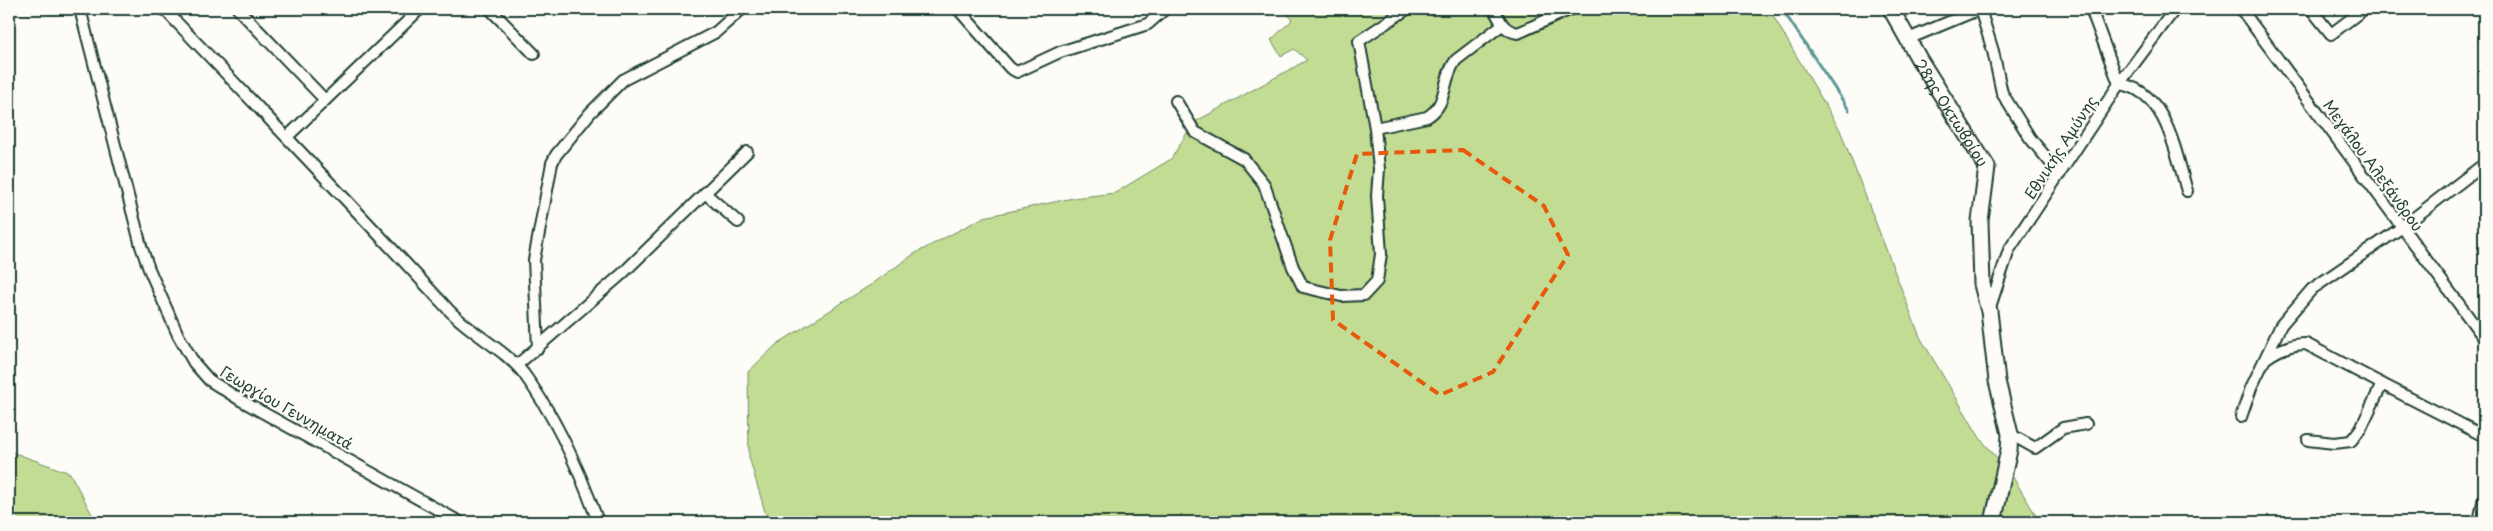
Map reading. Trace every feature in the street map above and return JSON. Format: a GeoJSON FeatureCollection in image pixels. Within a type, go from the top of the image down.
{"type":"FeatureCollection","features":[{"type":"Feature","properties":{"kind":"street","name":"Γεωργίου Γεννηματά"},"geometry":{"type":"LineString","coordinates":[[80,9],[141,246],[168,314],[199,370],[215,385],[248,405],[460,522]]}},
{"type":"Feature","properties":{"kind":"street"},"geometry":{"type":"LineString","coordinates":[[164,9],[457,319],[517,366],[532,387],[563,442],[584,484],[598,522]]}},
{"type":"Feature","properties":{"kind":"street"},"geometry":{"type":"LineString","coordinates":[[238,9],[325,100]]}},
{"type":"Feature","properties":{"kind":"street"},"geometry":{"type":"LineString","coordinates":[[287,137],[420,9]]}},
{"type":"Feature","properties":{"kind":"street"},"geometry":{"type":"LineString","coordinates":[[490,9],[534,54]]}},
{"type":"Feature","properties":{"kind":"street"},"geometry":{"type":"LineString","coordinates":[[538,348],[534,260],[552,163],[556,155],[590,113],[623,80],[716,32],[742,9]]}},
{"type":"Feature","properties":{"kind":"street"},"geometry":{"type":"LineString","coordinates":[[958,9],[1010,68],[1018,72],[1060,52],[1148,24],[1165,9]]}},
{"type":"Feature","properties":{"kind":"street"},"geometry":{"type":"LineString","coordinates":[[1176,101],[1195,132],[1244,159],[1264,184],[1292,267],[1303,287],[1341,296],[1364,295],[1377,281],[1381,254],[1377,196],[1379,169],[1375,128],[1359,41],[1407,9]]}},
{"type":"Feature","properties":{"kind":"street"},"geometry":{"type":"LineString","coordinates":[[1494,9],[1502,26],[1518,33],[1567,10]]}},
{"type":"Feature","properties":{"kind":"street","name":"28ης Οκτωβρίου"},"geometry":{"type":"LineString","coordinates":[[1891,9],[1987,167],[1980,221],[1982,284],[1989,311],[1997,381],[2010,434]]}},
{"type":"Feature","properties":{"kind":"street"},"geometry":{"type":"LineString","coordinates":[[1908,39],[1980,9],[1993,51],[2002,93],[2025,130],[2060,174]]}},
{"type":"Feature","properties":{"kind":"street"},"geometry":{"type":"LineString","coordinates":[[2091,9],[2119,84],[2133,86],[2157,108],[2174,149],[2187,191]]}},
{"type":"Feature","properties":{"kind":"street","name":"Εθνικής Αμύνης"},"geometry":{"type":"LineString","coordinates":[[1989,311],[2009,250],[2119,84],[2174,9]]}},
{"type":"Feature","properties":{"kind":"street","name":"Μεγάλου Αλεξάνδρου"},"geometry":{"type":"LineString","coordinates":[[2240,9],[2484,338]]}},
{"type":"Feature","properties":{"kind":"street"},"geometry":{"type":"LineString","coordinates":[[2310,9],[2331,34],[2364,9]]}},
{"type":"Feature","properties":{"kind":"street"},"geometry":{"type":"LineString","coordinates":[[1375,128],[1427,117],[1434,113],[1440,106],[1450,67],[1456,60],[1502,26]]}},
{"type":"Feature","properties":{"kind":"street"},"geometry":{"type":"LineString","coordinates":[[517,366],[622,274],[747,152]]}},
{"type":"Feature","properties":{"kind":"street"},"geometry":{"type":"LineString","coordinates":[[2241,417],[2251,388],[2281,325],[2312,289],[2401,228],[2484,164]]}},
{"type":"Feature","properties":{"kind":"street"},"geometry":{"type":"LineString","coordinates":[[706,194],[738,222]]}},
{"type":"Feature","properties":{"kind":"street"},"geometry":{"type":"LineString","coordinates":[[2264,359],[2282,349],[2296,344],[2306,344],[2484,436]]}},
{"type":"Feature","properties":{"kind":"street"},"geometry":{"type":"LineString","coordinates":[[2308,440],[2334,443],[2350,441],[2362,428],[2382,384]]}},
{"type":"Feature","properties":{"kind":"street"},"geometry":{"type":"LineString","coordinates":[[1993,522],[2009,450],[2010,434],[2034,448],[2063,428],[2086,424]]}},
{"type":"Feature","properties":{"kind":"street"},"geometry":{"type":"LineString","coordinates":[[2479,522],[2484,497]]}},
{"type":"Feature","properties":{"kind":"highlighted area"},"geometry":{"type":"Polygon","coordinates":[[[1463,150],[1544,206],[1568,255],[1493,372],[1440,395],[1333,320],[1330,240],[1357,154],[1463,150]]]}},
{"type":"Feature","properties":{"kind":"green space"},"geometry":{"type":"Polygon","coordinates":[[[1283,9],[1769,9],[1840,130],[1920,337],[1980,438],[2011,474],[2040,522],[768,522],[749,457],[748,372],[777,344],[872,284],[914,254],[984,217],[1073,198],[1115,193],[1171,159],[1193,123],[1307,60],[1294,49],[1281,56],[1271,40],[1292,20],[1283,9]]]}},
{"type":"Feature","properties":{"kind":"green space"},"geometry":{"type":"Polygon","coordinates":[[[9,451],[70,473],[96,522],[9,522],[9,451]]]}},
{"type":"Feature","properties":{"kind":"waterway"},"geometry":{"type":"LineString","coordinates":[[1782,9],[1849,110]]}}]}
